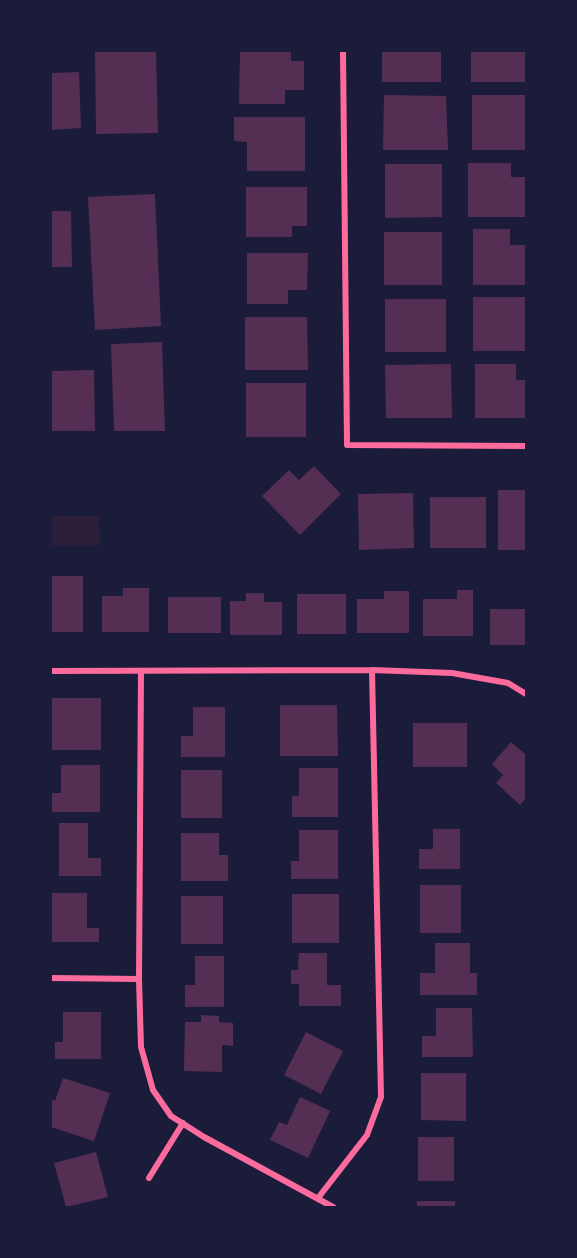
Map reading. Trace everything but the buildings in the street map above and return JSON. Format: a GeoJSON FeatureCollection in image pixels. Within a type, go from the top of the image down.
{"type":"FeatureCollection","features":[{"type":"Feature","properties":{"kind":"street"},"geometry":{"type":"LineString","coordinates":[[343,51],[347,445],[526,446]]}},
{"type":"Feature","properties":{"kind":"street"},"geometry":{"type":"LineString","coordinates":[[318,1198],[367,1135],[381,1097],[372,670]]}},
{"type":"Feature","properties":{"kind":"street"},"geometry":{"type":"LineString","coordinates":[[51,671],[372,670],[452,673],[508,683],[526,694]]}},
{"type":"Feature","properties":{"kind":"street"},"geometry":{"type":"LineString","coordinates":[[141,672],[139,979],[141,1047],[153,1090],[171,1116],[333,1207]]}},
{"type":"Feature","properties":{"kind":"street"},"geometry":{"type":"LineString","coordinates":[[51,978],[139,979]]}},
{"type":"Feature","properties":{"kind":"street"},"geometry":{"type":"LineString","coordinates":[[149,1178],[183,1123]]}},
{"type":"Feature","properties":{"kind":"shaded area"},"geometry":{"type":"Polygon","coordinates":[[[51,516],[99,516],[100,546],[51,546],[51,516]]]}}]}
